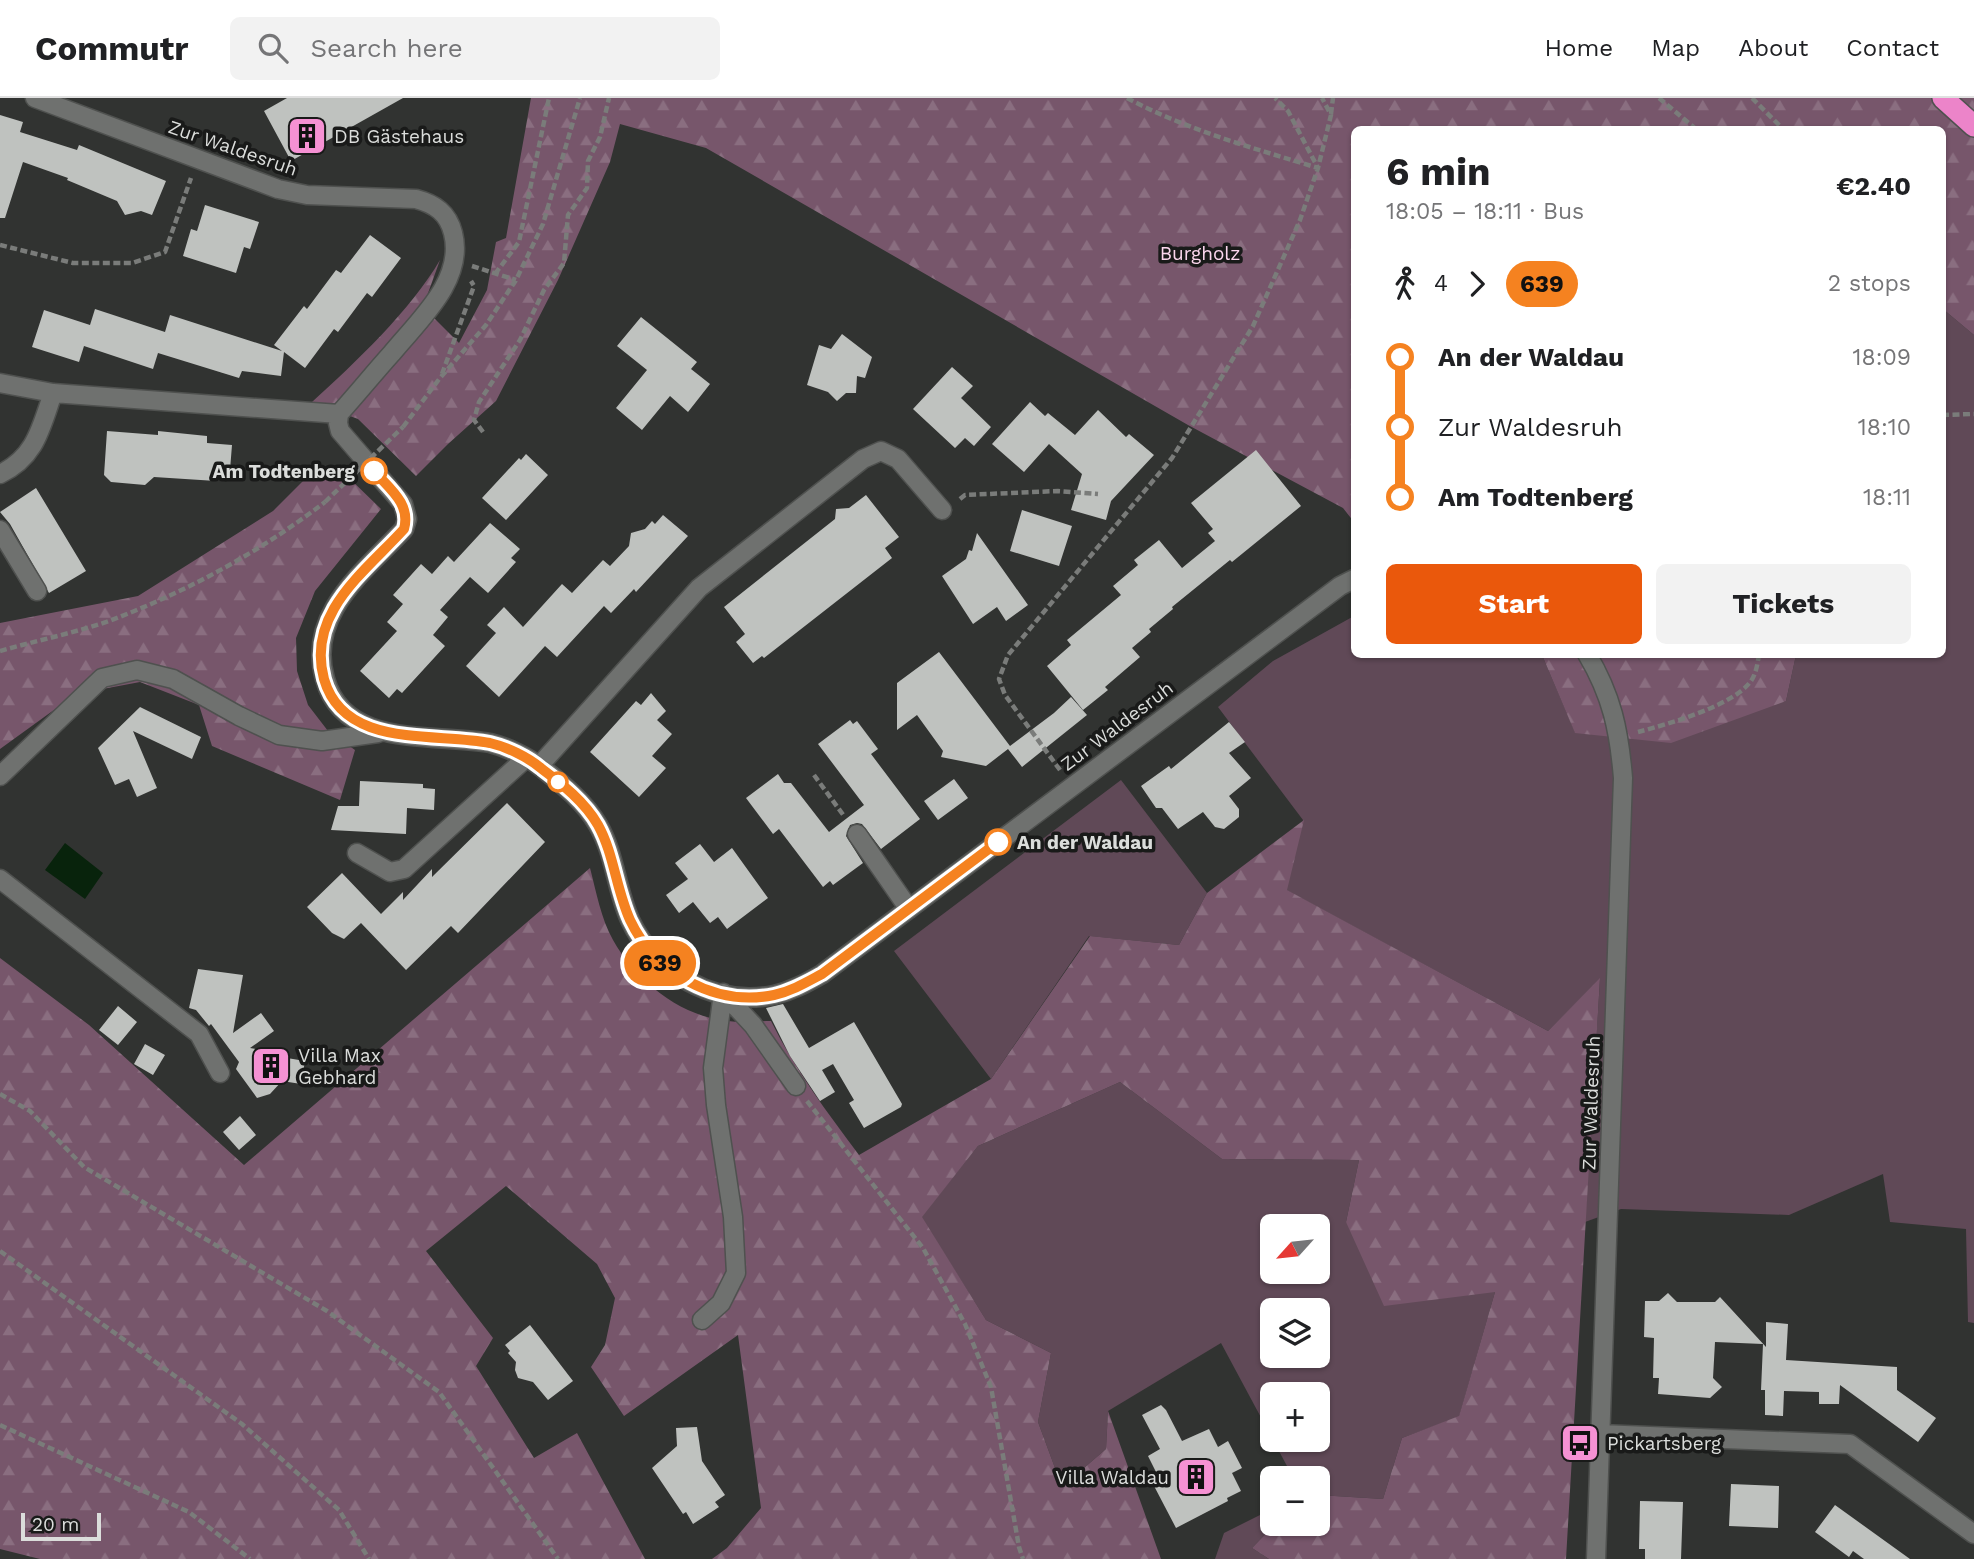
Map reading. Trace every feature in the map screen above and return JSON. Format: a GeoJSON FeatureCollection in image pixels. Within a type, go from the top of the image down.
{"type":"FeatureCollection","features":[{"type":"Feature","properties":{"kind":"highway"},"geometry":{"type":"LineString","coordinates":[[1943,98],[1974,126]]}},
{"type":"Feature","properties":{"kind":"street","name":"Zur Waldesruh"},"geometry":{"type":"LineString","coordinates":[[34,98],[288,192],[307,195],[416,198],[433,203],[444,214],[452,227],[456,244],[449,278],[428,310],[339,414],[340,430],[403,504],[407,519],[404,529],[346,591],[328,617],[322,633],[321,667],[333,699],[344,713],[364,726],[385,732],[492,744],[532,762],[564,787],[596,822],[607,844],[629,917],[641,942],[659,962],[679,977],[701,988],[747,997],[773,995],[798,987],[822,974],[1340,586],[1351,580]]}},
{"type":"Feature","properties":{"kind":"street"},"geometry":{"type":"LineString","coordinates":[[0,383],[53,393],[339,414]]}},
{"type":"Feature","properties":{"kind":"street"},"geometry":{"type":"LineString","coordinates":[[0,474],[12,468],[37,441],[53,393]]}},
{"type":"Feature","properties":{"kind":"street"},"geometry":{"type":"LineString","coordinates":[[357,853],[390,872],[404,869],[532,762],[699,588],[863,458],[881,451],[898,459],[942,510]]}},
{"type":"Feature","properties":{"kind":"street"},"geometry":{"type":"LineString","coordinates":[[0,530],[37,591]]}},
{"type":"Feature","properties":{"kind":"street","name":"Zur Waldesruh"},"geometry":{"type":"LineString","coordinates":[[1589,658],[1612,706],[1619,737],[1623,778],[1596,1559]]}},
{"type":"Feature","properties":{"kind":"street","name":"Zur Waldesruh"},"geometry":{"type":"LineString","coordinates":[[0,776],[102,678],[137,670],[173,679],[239,716],[279,734],[322,741],[385,732]]}},
{"type":"Feature","properties":{"kind":"street"},"geometry":{"type":"LineString","coordinates":[[857,834],[909,909]]}},
{"type":"Feature","properties":{"kind":"street"},"geometry":{"type":"LineString","coordinates":[[0,879],[199,1034],[220,1073]]}},
{"type":"Feature","properties":{"kind":"street"},"geometry":{"type":"LineString","coordinates":[[723,993],[753,1024],[796,1086]]}},
{"type":"Feature","properties":{"kind":"street"},"geometry":{"type":"LineString","coordinates":[[702,1320],[721,1303],[736,1273],[733,1217],[713,1068],[723,993]]}},
{"type":"Feature","properties":{"kind":"street"},"geometry":{"type":"LineString","coordinates":[[1600,1434],[1850,1444],[1974,1534]]}},
{"type":"Feature","properties":{"kind":"path"},"geometry":{"type":"LineString","coordinates":[[516,280],[495,274],[519,242],[549,98]]}},
{"type":"Feature","properties":{"kind":"path"},"geometry":{"type":"LineString","coordinates":[[0,651],[107,621],[168,596],[247,555],[293,527],[325,502],[403,427],[440,378],[486,325],[516,280],[543,224],[580,98]]}},
{"type":"Feature","properties":{"kind":"path"},"geometry":{"type":"LineString","coordinates":[[483,432],[474,420],[479,401],[520,340],[544,290],[564,262],[568,215],[587,188],[588,161],[600,137],[609,98]]}},
{"type":"Feature","properties":{"kind":"path"},"geometry":{"type":"LineString","coordinates":[[1127,98],[1157,114],[1318,168]]}},
{"type":"Feature","properties":{"kind":"path"},"geometry":{"type":"LineString","coordinates":[[1276,98],[1288,111],[1318,168]]}},
{"type":"Feature","properties":{"kind":"path"},"geometry":{"type":"LineString","coordinates":[[1322,98],[1331,115]]}},
{"type":"Feature","properties":{"kind":"path"},"geometry":{"type":"LineString","coordinates":[[1072,786],[1005,695],[999,679],[1008,655],[1172,458],[1253,326],[1300,220],[1318,168],[1334,98]]}},
{"type":"Feature","properties":{"kind":"path"},"geometry":{"type":"LineString","coordinates":[[1659,98],[1692,126]]}},
{"type":"Feature","properties":{"kind":"path"},"geometry":{"type":"LineString","coordinates":[[1752,98],[1780,126]]}},
{"type":"Feature","properties":{"kind":"path"},"geometry":{"type":"LineString","coordinates":[[0,245],[73,263],[132,263],[165,252],[197,160]]}},
{"type":"Feature","properties":{"kind":"path"},"geometry":{"type":"LineString","coordinates":[[440,378],[474,286],[454,260]]}},
{"type":"Feature","properties":{"kind":"path"},"geometry":{"type":"LineString","coordinates":[[1946,415],[1974,414]]}},
{"type":"Feature","properties":{"kind":"path"},"geometry":{"type":"LineString","coordinates":[[942,510],[965,495],[1058,491],[1098,494]]}},
{"type":"Feature","properties":{"kind":"path"},"geometry":{"type":"LineString","coordinates":[[1619,737],[1677,722],[1730,698],[1752,680],[1758,658]]}},
{"type":"Feature","properties":{"kind":"path"},"geometry":{"type":"LineString","coordinates":[[814,775],[857,834]]}},
{"type":"Feature","properties":{"kind":"path"},"geometry":{"type":"LineString","coordinates":[[796,1086],[923,1248],[965,1324],[991,1387],[1023,1559]]}},
{"type":"Feature","properties":{"kind":"path"},"geometry":{"type":"LineString","coordinates":[[0,1094],[30,1111],[84,1167],[327,1311],[439,1392],[558,1559]]}},
{"type":"Feature","properties":{"kind":"path"},"geometry":{"type":"LineString","coordinates":[[0,1251],[242,1424],[339,1510],[369,1559]]}},
{"type":"Feature","properties":{"kind":"path"},"geometry":{"type":"LineString","coordinates":[[0,1425],[189,1512],[250,1559]]}},
{"type":"Feature","properties":{"kind":"shaded area"},"geometry":{"type":"Polygon","coordinates":[[[1946,312],[1974,335],[1974,1323],[1968,1322],[1966,1229],[1890,1222],[1883,1174],[1789,1215],[1621,1209],[1585,1222],[1600,979],[1548,1031],[1286,890],[1303,820],[1218,707],[1273,661],[1351,618],[1351,658],[1543,658],[1575,732],[1786,701],[1795,658],[1946,658],[1946,312]]]}},
{"type":"Feature","properties":{"kind":"shaded area"},"geometry":{"type":"Polygon","coordinates":[[[1121,780],[1207,893],[1179,945],[1089,936],[991,1079],[894,951],[1121,780]]]}},
{"type":"Feature","properties":{"kind":"shaded area"},"geometry":{"type":"Polygon","coordinates":[[[65,843],[103,873],[85,899],[45,870],[65,843]]]}},
{"type":"Feature","properties":{"kind":"shaded area"},"geometry":{"type":"Polygon","coordinates":[[[1120,1082],[1222,1159],[1359,1160],[1346,1222],[1495,1292],[1459,1417],[1402,1438],[1383,1499],[1330,1496],[1330,1466],[1287,1466],[1279,1452],[1330,1452],[1330,1382],[1260,1382],[1260,1416],[1221,1343],[1108,1411],[1106,1449],[1062,1487],[1038,1422],[1051,1353],[986,1320],[921,1217],[978,1146],[1120,1082]]]}},
{"type":"Feature","properties":{"kind":"shaded area"},"geometry":{"type":"Polygon","coordinates":[[[1260,1515],[1260,1536],[1264,1536],[1252,1548],[1269,1559],[1215,1559],[1224,1533],[1260,1515]]]}},
{"type":"Feature","properties":{"kind":"green space","name":"Burgholz"},"geometry":{"type":"Polygon","coordinates":[[[531,98],[1974,98],[1974,335],[1946,312],[1946,126],[1351,126],[1351,518],[1343,508],[1188,425],[706,148],[620,124],[610,162],[558,280],[496,401],[416,476],[358,419],[312,402],[398,317],[440,260],[423,307],[459,343],[487,290],[496,242],[506,238],[531,98]]]}},
{"type":"Feature","properties":{"kind":"green space"},"geometry":{"type":"Polygon","coordinates":[[[313,471],[346,475],[381,509],[315,591],[296,638],[297,671],[308,705],[328,731],[355,750],[340,800],[212,746],[199,705],[140,682],[76,694],[0,749],[0,623],[138,596],[273,511],[313,471]]]}},
{"type":"Feature","properties":{"kind":"green space"},"geometry":{"type":"Polygon","coordinates":[[[1543,658],[1795,658],[1786,701],[1671,743],[1575,733],[1543,658]]]}},
{"type":"Feature","properties":{"kind":"green space"},"geometry":{"type":"Polygon","coordinates":[[[1304,820],[1287,890],[1548,1031],[1600,978],[1566,1559],[1269,1559],[1252,1548],[1264,1536],[1330,1536],[1330,1496],[1383,1499],[1402,1438],[1459,1416],[1495,1292],[1384,1306],[1346,1222],[1359,1160],[1222,1159],[1120,1082],[978,1146],[922,1217],[986,1320],[1051,1353],[1038,1422],[1062,1487],[1106,1449],[1108,1411],[1161,1559],[712,1559],[727,1548],[761,1508],[738,1335],[624,1416],[591,1367],[605,1345],[615,1298],[597,1264],[506,1186],[426,1251],[493,1338],[476,1366],[534,1458],[577,1433],[645,1559],[40,1559],[0,1549],[0,958],[89,1025],[244,1165],[590,868],[609,932],[622,955],[634,969],[661,994],[693,1012],[728,1021],[771,1021],[801,1074],[859,1155],[991,1079],[1090,936],[1179,945],[1207,893],[1304,820]]]}},
{"type":"Feature","properties":{"kind":"building","name":"DB Gästehaus"},"geometry":{"type":"Polygon","coordinates":[[[287,98],[403,98],[291,161],[264,111],[287,98]]]}},
{"type":"Feature","properties":{"kind":"building"},"geometry":{"type":"Polygon","coordinates":[[[0,115],[23,122],[20,132],[77,150],[79,145],[166,181],[152,215],[141,211],[125,215],[117,201],[67,180],[68,178],[23,162],[5,218],[0,218],[0,115]]]}},
{"type":"Feature","properties":{"kind":"building"},"geometry":{"type":"Polygon","coordinates":[[[205,205],[259,222],[250,249],[244,247],[236,273],[183,256],[191,229],[197,231],[205,205]]]}},
{"type":"Feature","properties":{"kind":"building"},"geometry":{"type":"Polygon","coordinates":[[[370,235],[401,258],[372,297],[367,293],[338,332],[334,329],[305,368],[284,352],[281,376],[242,371],[239,378],[158,353],[153,369],[84,346],[79,362],[32,347],[44,310],[90,325],[95,309],[165,332],[170,315],[282,351],[274,345],[304,306],[307,309],[336,270],[341,273],[370,235]]]}},
{"type":"Feature","properties":{"kind":"building"},"geometry":{"type":"Polygon","coordinates":[[[641,317],[697,362],[691,369],[710,384],[688,412],[670,396],[642,430],[616,408],[647,370],[617,346],[641,317]]]}},
{"type":"Feature","properties":{"kind":"building"},"geometry":{"type":"Polygon","coordinates":[[[842,334],[872,357],[865,378],[857,376],[856,393],[846,393],[837,401],[828,392],[807,385],[819,345],[831,349],[842,334]]]}},
{"type":"Feature","properties":{"kind":"building"},"geometry":{"type":"Polygon","coordinates":[[[952,367],[973,386],[961,398],[991,427],[974,446],[965,438],[955,448],[913,409],[952,367]]]}},
{"type":"Feature","properties":{"kind":"building"},"geometry":{"type":"Polygon","coordinates":[[[1030,402],[1045,416],[1048,413],[1075,435],[1098,410],[1126,437],[1129,434],[1154,455],[1111,501],[1106,520],[1071,510],[1082,474],[1049,444],[1024,472],[992,444],[1030,402]]]}},
{"type":"Feature","properties":{"kind":"building"},"geometry":{"type":"Polygon","coordinates":[[[107,431],[158,435],[158,431],[207,436],[207,443],[232,445],[230,470],[217,469],[216,481],[154,477],[145,485],[111,482],[104,475],[107,431]]]}},
{"type":"Feature","properties":{"kind":"building"},"geometry":{"type":"Polygon","coordinates":[[[1256,450],[1301,506],[1172,607],[1173,609],[1149,629],[1151,632],[1132,648],[1140,657],[1105,687],[1108,690],[1083,710],[1047,666],[1071,645],[1067,640],[1121,595],[1113,586],[1138,565],[1134,560],[1159,540],[1182,568],[1215,541],[1208,533],[1213,529],[1191,503],[1256,450]]]}},
{"type":"Feature","properties":{"kind":"building"},"geometry":{"type":"Polygon","coordinates":[[[526,454],[548,475],[506,520],[482,498],[519,458],[521,460],[526,454]]]}},
{"type":"Feature","properties":{"kind":"building"},"geometry":{"type":"Polygon","coordinates":[[[36,488],[86,571],[49,593],[10,524],[0,512],[36,488]]]}},
{"type":"Feature","properties":{"kind":"building"},"geometry":{"type":"Polygon","coordinates":[[[866,495],[899,537],[885,548],[892,558],[764,658],[762,656],[753,663],[736,642],[745,634],[724,607],[835,519],[836,509],[849,508],[866,495]]]}},
{"type":"Feature","properties":{"kind":"building"},"geometry":{"type":"Polygon","coordinates":[[[1022,510],[1072,526],[1059,566],[1010,551],[1022,510]]]}},
{"type":"Feature","properties":{"kind":"building"},"geometry":{"type":"Polygon","coordinates":[[[663,515],[688,536],[636,592],[634,589],[611,613],[604,606],[557,657],[545,646],[499,697],[466,666],[496,633],[487,625],[504,607],[523,627],[562,584],[572,593],[603,560],[610,566],[629,546],[631,533],[645,529],[652,521],[655,524],[663,515]]]}},
{"type":"Feature","properties":{"kind":"building"},"geometry":{"type":"Polygon","coordinates":[[[490,523],[520,549],[511,558],[516,562],[488,593],[470,577],[440,610],[448,617],[433,635],[445,646],[402,693],[397,689],[389,698],[360,671],[397,631],[387,622],[403,604],[393,595],[421,564],[432,574],[448,556],[454,562],[490,523]]]}},
{"type":"Feature","properties":{"kind":"building"},"geometry":{"type":"Polygon","coordinates":[[[977,533],[1028,605],[1006,621],[997,607],[973,624],[942,576],[966,559],[969,550],[972,551],[977,533]]]}},
{"type":"Feature","properties":{"kind":"building"},"geometry":{"type":"Polygon","coordinates":[[[939,652],[1010,746],[1071,697],[1087,715],[1022,767],[1008,749],[986,766],[941,757],[943,751],[917,715],[897,730],[897,683],[939,652]]]}},
{"type":"Feature","properties":{"kind":"building"},"geometry":{"type":"Polygon","coordinates":[[[651,693],[666,711],[657,720],[672,734],[652,756],[666,768],[639,797],[590,752],[636,701],[641,705],[651,693]]]}},
{"type":"Feature","properties":{"kind":"building"},"geometry":{"type":"Polygon","coordinates":[[[140,707],[201,737],[192,759],[133,731],[157,788],[137,797],[129,779],[115,785],[98,748],[140,707]]]}},
{"type":"Feature","properties":{"kind":"building"},"geometry":{"type":"Polygon","coordinates":[[[850,720],[853,724],[857,721],[878,749],[871,754],[920,819],[881,849],[862,824],[850,825],[846,836],[863,863],[833,885],[830,881],[823,887],[779,829],[773,834],[746,798],[778,774],[784,783],[791,783],[829,832],[864,805],[818,744],[850,720]]]}},
{"type":"Feature","properties":{"kind":"building"},"geometry":{"type":"Polygon","coordinates":[[[1229,722],[1245,742],[1229,753],[1251,778],[1229,796],[1239,809],[1239,817],[1224,829],[1215,827],[1203,812],[1178,829],[1162,808],[1156,808],[1141,786],[1169,766],[1171,769],[1229,722]]]}},
{"type":"Feature","properties":{"kind":"building"},"geometry":{"type":"Polygon","coordinates":[[[954,779],[968,798],[938,820],[924,801],[954,779]]]}},
{"type":"Feature","properties":{"kind":"building"},"geometry":{"type":"Polygon","coordinates":[[[360,781],[423,784],[423,788],[435,789],[434,810],[407,808],[406,834],[331,830],[338,806],[359,806],[360,781]]]}},
{"type":"Feature","properties":{"kind":"building"},"geometry":{"type":"Polygon","coordinates":[[[507,803],[545,842],[458,933],[451,926],[406,970],[361,923],[344,939],[332,933],[307,907],[342,873],[381,914],[403,892],[403,900],[432,869],[432,877],[507,803]]]}},
{"type":"Feature","properties":{"kind":"building"},"geometry":{"type":"Polygon","coordinates":[[[700,844],[714,862],[732,848],[768,898],[727,929],[718,917],[710,923],[693,902],[679,913],[666,895],[688,879],[675,863],[700,844]]]}},
{"type":"Feature","properties":{"kind":"building"},"geometry":{"type":"Polygon","coordinates":[[[198,969],[243,975],[233,1033],[261,1013],[274,1031],[250,1048],[305,1061],[301,1084],[282,1081],[270,1094],[257,1098],[236,1069],[239,1062],[211,1024],[209,1026],[196,1010],[189,1008],[198,969]]]}},
{"type":"Feature","properties":{"kind":"building"},"geometry":{"type":"Polygon","coordinates":[[[783,1004],[809,1048],[854,1022],[902,1104],[901,1107],[864,1128],[849,1103],[854,1100],[833,1064],[822,1070],[835,1092],[820,1101],[790,1056],[766,1008],[783,1004]]]}},
{"type":"Feature","properties":{"kind":"building"},"geometry":{"type":"Polygon","coordinates":[[[118,1006],[137,1022],[118,1045],[99,1030],[118,1006]]]}},
{"type":"Feature","properties":{"kind":"building"},"geometry":{"type":"Polygon","coordinates":[[[145,1044],[165,1055],[153,1075],[134,1064],[145,1044]]]}},
{"type":"Feature","properties":{"kind":"building"},"geometry":{"type":"Polygon","coordinates":[[[240,1116],[256,1135],[239,1150],[223,1132],[240,1116]]]}},
{"type":"Feature","properties":{"kind":"building"},"geometry":{"type":"Polygon","coordinates":[[[1668,1293],[1677,1302],[1715,1302],[1720,1297],[1766,1347],[1766,1322],[1788,1324],[1786,1360],[1897,1367],[1897,1390],[1936,1418],[1918,1442],[1840,1385],[1839,1404],[1819,1404],[1819,1392],[1784,1391],[1783,1416],[1765,1415],[1765,1390],[1761,1390],[1763,1344],[1715,1342],[1713,1378],[1722,1387],[1710,1398],[1658,1394],[1659,1378],[1653,1378],[1654,1338],[1644,1337],[1645,1301],[1659,1301],[1668,1293]]]}},
{"type":"Feature","properties":{"kind":"building"},"geometry":{"type":"Polygon","coordinates":[[[530,1325],[573,1381],[548,1400],[533,1382],[518,1378],[516,1362],[505,1345],[530,1325]]]}},
{"type":"Feature","properties":{"kind":"building","name":"Villa Waldau"},"geometry":{"type":"Polygon","coordinates":[[[1161,1405],[1182,1441],[1209,1429],[1218,1447],[1228,1441],[1242,1468],[1232,1473],[1241,1491],[1227,1498],[1228,1501],[1176,1528],[1153,1484],[1160,1480],[1148,1456],[1160,1449],[1142,1415],[1161,1405]]]}},
{"type":"Feature","properties":{"kind":"building"},"geometry":{"type":"Polygon","coordinates":[[[697,1427],[702,1461],[725,1495],[715,1502],[719,1507],[693,1524],[686,1512],[683,1514],[652,1468],[677,1446],[676,1428],[697,1427]]]}},
{"type":"Feature","properties":{"kind":"building"},"geometry":{"type":"Polygon","coordinates":[[[1731,1484],[1779,1486],[1778,1528],[1729,1526],[1731,1484]]]}},
{"type":"Feature","properties":{"kind":"building"},"geometry":{"type":"Polygon","coordinates":[[[1640,1501],[1683,1502],[1681,1559],[1645,1559],[1645,1549],[1639,1549],[1640,1501]]]}},
{"type":"Feature","properties":{"kind":"building"},"geometry":{"type":"Polygon","coordinates":[[[1835,1505],[1910,1559],[1864,1559],[1853,1551],[1849,1557],[1815,1532],[1835,1505]]]}},
{"type":"Feature","properties":{"kind":"bus line","name":"639"},"geometry":{"type":"LineString","coordinates":[[374,471],[403,504],[407,519],[404,529],[346,591],[328,617],[322,633],[321,667],[333,699],[344,713],[364,726],[385,732],[492,744],[512,751],[539,766],[564,787],[596,822],[607,844],[629,917],[641,942],[659,962],[679,977],[701,988],[747,997],[773,995],[798,987],[822,974],[998,842]]}},
{"type":"Feature","properties":{"kind":"place","name":"DB Gästehaus"},"geometry":{"type":"Point","coordinates":[307,136]}},
{"type":"Feature","properties":{"kind":"place","name":"Am Todtenberg"},"geometry":{"type":"Point","coordinates":[374,471]}},
{"type":"Feature","properties":{"kind":"place","name":"An der Waldau"},"geometry":{"type":"Point","coordinates":[998,842]}},
{"type":"Feature","properties":{"kind":"place","name":"Villa Max Gebhard"},"geometry":{"type":"Point","coordinates":[271,1066]}},
{"type":"Feature","properties":{"kind":"place","name":"Pickartsberg"},"geometry":{"type":"Point","coordinates":[1580,1443]}},
{"type":"Feature","properties":{"kind":"place","name":"Villa Waldau"},"geometry":{"type":"Point","coordinates":[1196,1477]}}]}
